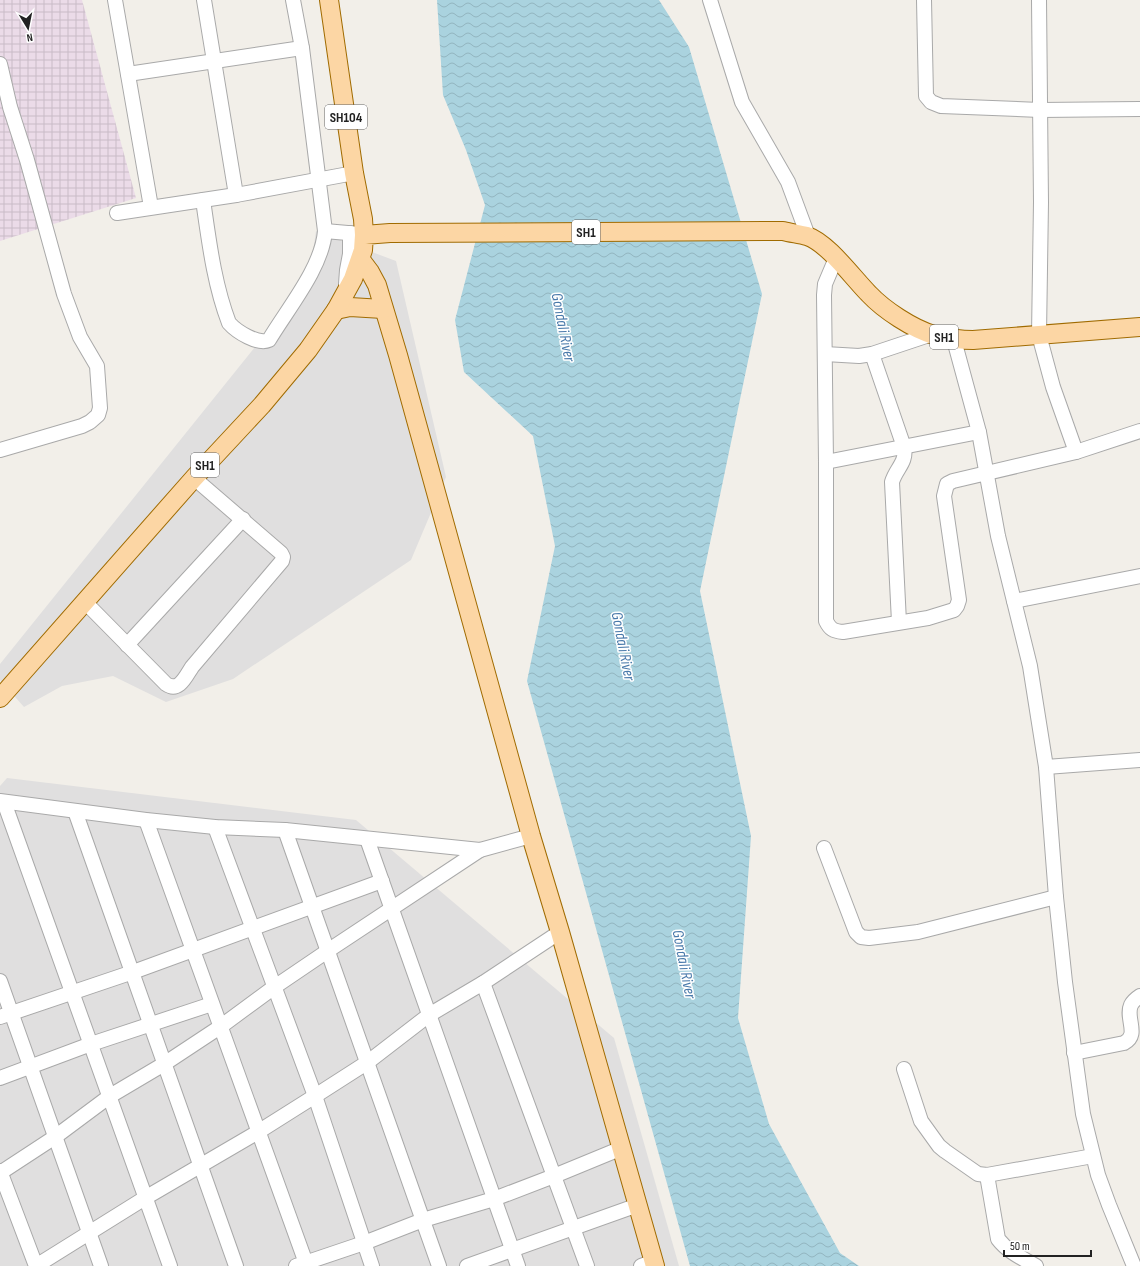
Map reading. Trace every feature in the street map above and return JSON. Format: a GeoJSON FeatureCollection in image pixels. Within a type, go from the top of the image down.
{"type":"FeatureCollection","features":[{"type":"Feature","properties":{"kind":"main road","name":"SH104"},"geometry":{"type":"LineString","coordinates":[[328,0],[354,173],[363,219],[357,234]]}},
{"type":"Feature","properties":{"kind":"main road","name":"SH1"},"geometry":{"type":"LineString","coordinates":[[0,698],[84,601],[194,478],[262,405],[308,350],[336,310],[361,260],[363,250],[357,234],[783,231],[808,236],[822,246],[836,258],[870,295],[909,324],[932,334],[954,340],[973,340],[1140,327]]}},
{"type":"Feature","properties":{"kind":"main road"},"geometry":{"type":"LineString","coordinates":[[361,260],[370,272],[376,285],[398,355],[531,836],[638,1205],[650,1264]]}},
{"type":"Feature","properties":{"kind":"main road"},"geometry":{"type":"LineString","coordinates":[[336,310],[350,307],[383,309]]}},
{"type":"Feature","properties":{"kind":"street"},"geometry":{"type":"LineString","coordinates":[[115,0],[151,207]]}},
{"type":"Feature","properties":{"kind":"street"},"geometry":{"type":"LineString","coordinates":[[204,0],[236,195]]}},
{"type":"Feature","properties":{"kind":"street"},"geometry":{"type":"LineString","coordinates":[[203,200],[212,257],[230,323],[233,328],[258,341],[264,342],[269,340],[312,271],[321,252],[325,231],[302,48],[293,0]]}},
{"type":"Feature","properties":{"kind":"street"},"geometry":{"type":"LineString","coordinates":[[710,0],[742,102],[788,182],[808,236]]}},
{"type":"Feature","properties":{"kind":"street"},"geometry":{"type":"LineString","coordinates":[[924,0],[925,83],[926,96],[931,102],[941,106],[1040,110],[1140,108]]}},
{"type":"Feature","properties":{"kind":"street"},"geometry":{"type":"LineString","coordinates":[[1039,0],[1041,202],[1039,335],[1053,387],[1076,452]]}},
{"type":"Feature","properties":{"kind":"street"},"geometry":{"type":"LineString","coordinates":[[128,74],[302,48]]}},
{"type":"Feature","properties":{"kind":"street"},"geometry":{"type":"LineString","coordinates":[[0,64],[10,107],[27,160],[64,294],[80,337],[97,366],[100,408],[98,415],[90,422],[82,426],[0,450]]}},
{"type":"Feature","properties":{"kind":"street"},"geometry":{"type":"LineString","coordinates":[[117,213],[236,195],[354,173]]}},
{"type":"Feature","properties":{"kind":"street"},"geometry":{"type":"LineString","coordinates":[[325,231],[357,234],[350,254],[346,280],[347,290]]}},
{"type":"Feature","properties":{"kind":"street"},"geometry":{"type":"LineString","coordinates":[[836,258],[825,284],[826,621],[829,628],[835,632],[928,618],[954,610],[958,606],[959,600],[944,496],[947,484],[953,481],[1076,452],[1140,431]]}},
{"type":"Feature","properties":{"kind":"street"},"geometry":{"type":"LineString","coordinates":[[825,354],[859,356],[872,354],[932,334]]}},
{"type":"Feature","properties":{"kind":"street"},"geometry":{"type":"LineString","coordinates":[[954,340],[979,432],[998,536],[1030,666],[1046,767],[1056,897],[1074,1053],[1083,1114],[1093,1156],[1109,1205],[1134,1266]]}},
{"type":"Feature","properties":{"kind":"street"},"geometry":{"type":"LineString","coordinates":[[872,354],[904,447],[905,454],[904,460],[894,474],[892,482],[898,622]]}},
{"type":"Feature","properties":{"kind":"street"},"geometry":{"type":"LineString","coordinates":[[826,462],[979,432]]}},
{"type":"Feature","properties":{"kind":"street"},"geometry":{"type":"LineString","coordinates":[[84,601],[166,684],[170,687],[175,687],[180,684],[192,667],[282,561],[283,557],[281,553],[194,478]]}},
{"type":"Feature","properties":{"kind":"street"},"geometry":{"type":"LineString","coordinates":[[127,645],[242,519]]}},
{"type":"Feature","properties":{"kind":"street"},"geometry":{"type":"LineString","coordinates":[[1014,601],[1140,576]]}},
{"type":"Feature","properties":{"kind":"street"},"geometry":{"type":"LineString","coordinates":[[1046,767],[1140,760]]}},
{"type":"Feature","properties":{"kind":"street"},"geometry":{"type":"LineString","coordinates":[[170,1266],[110,1096],[2,802],[215,827],[285,830],[480,850]]}},
{"type":"Feature","properties":{"kind":"street"},"geometry":{"type":"LineString","coordinates":[[75,811],[236,1266]]}},
{"type":"Feature","properties":{"kind":"street"},"geometry":{"type":"LineString","coordinates":[[146,820],[258,1132],[303,1265],[423,1220],[494,1199],[622,1148]]}},
{"type":"Feature","properties":{"kind":"street"},"geometry":{"type":"LineString","coordinates":[[215,827],[314,1096],[372,1266]]}},
{"type":"Feature","properties":{"kind":"street"},"geometry":{"type":"LineString","coordinates":[[285,830],[439,1266]]}},
{"type":"Feature","properties":{"kind":"street"},"geometry":{"type":"LineString","coordinates":[[531,836],[480,850],[328,950],[220,1027],[164,1064],[110,1096],[55,1137],[0,1172],[36,1266],[145,1198],[258,1132],[368,1062],[429,1015],[483,983],[560,932]]}},
{"type":"Feature","properties":{"kind":"street"},"geometry":{"type":"LineString","coordinates":[[366,839],[518,1266]]}},
{"type":"Feature","properties":{"kind":"street"},"geometry":{"type":"LineString","coordinates":[[824,848],[856,932],[861,937],[869,938],[918,932],[1056,897]]}},
{"type":"Feature","properties":{"kind":"street"},"geometry":{"type":"LineString","coordinates":[[6,1015],[72,994],[382,881]]}},
{"type":"Feature","properties":{"kind":"street"},"geometry":{"type":"LineString","coordinates":[[0,981],[6,1015],[30,1067],[101,1266]]}},
{"type":"Feature","properties":{"kind":"street"},"geometry":{"type":"LineString","coordinates":[[483,983],[587,1266]]}},
{"type":"Feature","properties":{"kind":"street"},"geometry":{"type":"LineString","coordinates":[[1074,1053],[1124,1043],[1130,1040],[1132,1036],[1131,1004],[1140,996]]}},
{"type":"Feature","properties":{"kind":"street"},"geometry":{"type":"LineString","coordinates":[[0,1078],[91,1044],[212,1004]]}},
{"type":"Feature","properties":{"kind":"street"},"geometry":{"type":"LineString","coordinates":[[904,1069],[921,1121],[938,1146],[973,1172],[987,1175],[1093,1156]]}},
{"type":"Feature","properties":{"kind":"street"},"geometry":{"type":"LineString","coordinates":[[987,1175],[998,1239],[1003,1246],[1011,1252],[1036,1266]]}},
{"type":"Feature","properties":{"kind":"street"},"geometry":{"type":"LineString","coordinates":[[467,1266],[638,1205]]}},
{"type":"Feature","properties":{"kind":"shaded area"},"geometry":{"type":"Polygon","coordinates":[[[0,0],[82,0],[136,198],[0,241],[0,0]]]}},
{"type":"Feature","properties":{"kind":"shaded area"},"geometry":{"type":"Polygon","coordinates":[[[316,231],[396,261],[446,477],[411,560],[233,679],[166,702],[113,676],[62,686],[24,707],[0,680],[0,664],[309,280],[316,231]]]}},
{"type":"Feature","properties":{"kind":"shaded area"},"geometry":{"type":"Polygon","coordinates":[[[7,778],[356,820],[614,1038],[679,1266],[0,1266],[0,786],[7,778]]]}},
{"type":"Feature","properties":{"kind":"water","name":"Gondali River"},"geometry":{"type":"Polygon","coordinates":[[[437,0],[659,0],[689,47],[762,294],[700,591],[751,836],[738,1018],[769,1124],[840,1253],[859,1266],[690,1266],[527,681],[555,546],[533,436],[464,372],[455,320],[485,205],[466,150],[443,95],[437,0]]]}}]}
